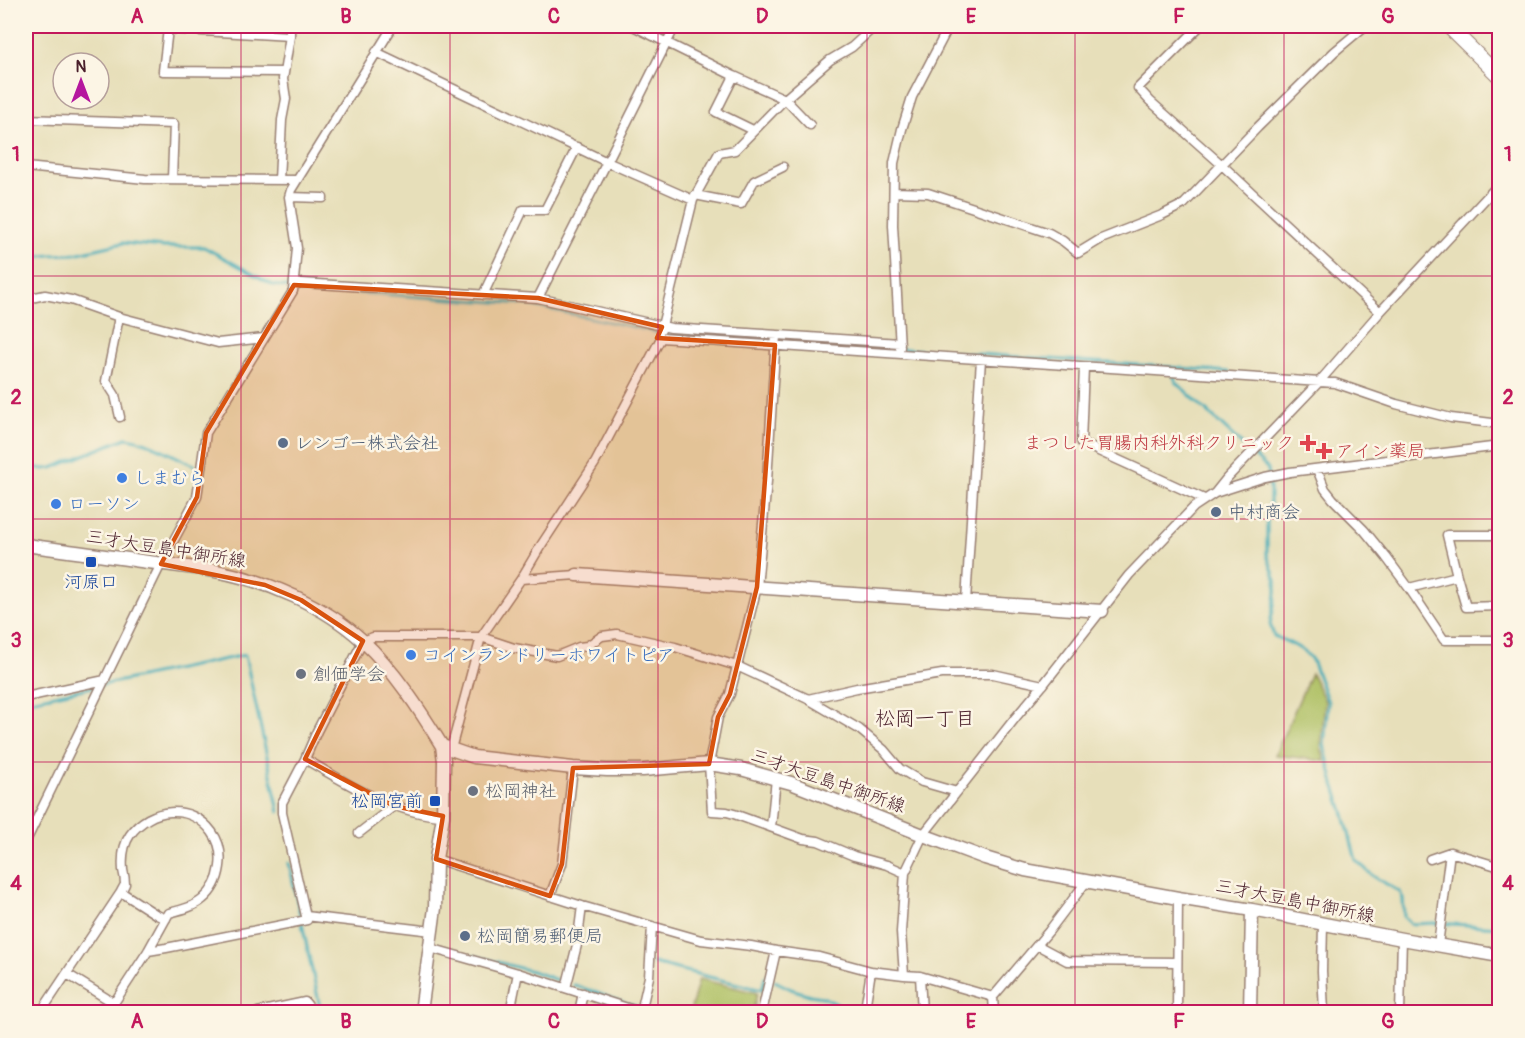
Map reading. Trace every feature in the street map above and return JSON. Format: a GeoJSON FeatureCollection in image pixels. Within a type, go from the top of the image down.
{"type":"FeatureCollection","features":[{"type":"Feature","properties":{"kind":"main road"},"geometry":{"type":"LineString","coordinates":[[1448,26],[1498,73]]}},
{"type":"Feature","properties":{"kind":"main road","name":"三才大豆島中御所線"},"geometry":{"type":"LineString","coordinates":[[26,545],[218,572],[266,585],[310,605],[337,620],[363,641],[397,679],[446,748],[474,757],[607,770],[643,770],[709,764],[741,769],[776,779],[985,858],[1025,870],[1500,956]]}},
{"type":"Feature","properties":{"kind":"main road"},"geometry":{"type":"LineString","coordinates":[[577,575],[1102,610]]}},
{"type":"Feature","properties":{"kind":"main road"},"geometry":{"type":"LineString","coordinates":[[421,1012],[435,908],[436,859],[443,816],[446,748]]}},
{"type":"Feature","properties":{"kind":"main road"},"geometry":{"type":"LineString","coordinates":[[1250,1012],[1252,910]]}},
{"type":"Feature","properties":{"kind":"street"},"geometry":{"type":"LineString","coordinates":[[279,180],[282,120],[286,99],[283,79],[290,26]]}},
{"type":"Feature","properties":{"kind":"street"},"geometry":{"type":"LineString","coordinates":[[26,841],[196,497],[206,433],[293,288],[297,248],[289,197],[297,180],[393,26]]}},
{"type":"Feature","properties":{"kind":"street"},"geometry":{"type":"LineString","coordinates":[[633,26],[785,99],[810,125]]}},
{"type":"Feature","properties":{"kind":"street"},"geometry":{"type":"LineString","coordinates":[[538,298],[675,26]]}},
{"type":"Feature","properties":{"kind":"street"},"geometry":{"type":"LineString","coordinates":[[446,748],[481,637],[595,463],[661,332],[694,197],[718,153],[735,150],[785,99],[830,60],[852,47],[875,26]]}},
{"type":"Feature","properties":{"kind":"street"},"geometry":{"type":"LineString","coordinates":[[900,348],[893,225],[894,162],[912,98],[949,26]]}},
{"type":"Feature","properties":{"kind":"street"},"geometry":{"type":"LineString","coordinates":[[1200,26],[1138,88],[1380,312]]}},
{"type":"Feature","properties":{"kind":"street"},"geometry":{"type":"LineString","coordinates":[[894,192],[928,193],[951,200],[1049,233],[1078,253],[1101,239],[1184,204],[1334,52],[1365,26]]}},
{"type":"Feature","properties":{"kind":"street"},"geometry":{"type":"LineString","coordinates":[[284,72],[163,70],[168,27],[290,36]]}},
{"type":"Feature","properties":{"kind":"street"},"geometry":{"type":"LineString","coordinates":[[376,52],[607,162],[694,197],[741,204],[754,181],[783,167]]}},
{"type":"Feature","properties":{"kind":"street"},"geometry":{"type":"LineString","coordinates":[[734,76],[716,112],[753,130]]}},
{"type":"Feature","properties":{"kind":"street"},"geometry":{"type":"LineString","coordinates":[[26,119],[174,124],[171,179]]}},
{"type":"Feature","properties":{"kind":"street"},"geometry":{"type":"LineString","coordinates":[[483,295],[523,210],[545,210],[577,147]]}},
{"type":"Feature","properties":{"kind":"street"},"geometry":{"type":"LineString","coordinates":[[26,167],[146,179],[297,180]]}},
{"type":"Feature","properties":{"kind":"street"},"geometry":{"type":"LineString","coordinates":[[1215,493],[1500,183]]}},
{"type":"Feature","properties":{"kind":"street"},"geometry":{"type":"LineString","coordinates":[[289,197],[323,198]]}},
{"type":"Feature","properties":{"kind":"street"},"geometry":{"type":"LineString","coordinates":[[293,288],[302,283],[538,298],[661,332],[900,348],[981,359],[1084,367],[1335,383],[1396,404],[1451,418],[1500,424]]}},
{"type":"Feature","properties":{"kind":"street"},"geometry":{"type":"LineString","coordinates":[[26,299],[45,295],[71,300],[119,317],[218,343],[264,338]]}},
{"type":"Feature","properties":{"kind":"street"},"geometry":{"type":"LineString","coordinates":[[119,317],[106,381],[115,395],[120,417]]}},
{"type":"Feature","properties":{"kind":"street"},"geometry":{"type":"LineString","coordinates":[[776,340],[767,481],[757,586],[730,694],[718,717],[709,764],[712,812],[727,812],[803,839],[818,841],[905,873]]}},
{"type":"Feature","properties":{"kind":"street"},"geometry":{"type":"LineString","coordinates":[[966,601],[981,359]]}},
{"type":"Feature","properties":{"kind":"street"},"geometry":{"type":"LineString","coordinates":[[1084,367],[1081,443],[1204,499]]}},
{"type":"Feature","properties":{"kind":"street"},"geometry":{"type":"LineString","coordinates":[[904,975],[901,932],[905,873],[923,835],[1129,575],[1194,507],[1215,493],[1268,476],[1500,446]]}},
{"type":"Feature","properties":{"kind":"street"},"geometry":{"type":"LineString","coordinates":[[1317,469],[1325,489],[1386,557],[1444,640],[1500,640]]}},
{"type":"Feature","properties":{"kind":"street"},"geometry":{"type":"LineString","coordinates":[[1500,536],[1448,535],[1466,607],[1500,606]]}},
{"type":"Feature","properties":{"kind":"street"},"geometry":{"type":"LineString","coordinates":[[521,579],[577,575]]}},
{"type":"Feature","properties":{"kind":"street"},"geometry":{"type":"LineString","coordinates":[[1409,588],[1457,576]]}},
{"type":"Feature","properties":{"kind":"street"},"geometry":{"type":"LineString","coordinates":[[148,951],[307,920],[282,813],[282,803],[363,641],[373,637],[481,637],[514,648],[557,656],[587,646],[602,636],[617,634],[675,647],[737,666],[808,699],[859,729],[884,750],[900,769],[922,782],[957,792]]}},
{"type":"Feature","properties":{"kind":"street"},"geometry":{"type":"LineString","coordinates":[[808,699],[857,688],[942,674],[993,674],[1043,685]]}},
{"type":"Feature","properties":{"kind":"street"},"geometry":{"type":"LineString","coordinates":[[26,697],[105,680]]}},
{"type":"Feature","properties":{"kind":"street"},"geometry":{"type":"LineString","coordinates":[[305,759],[394,806],[428,816],[443,816]]}},
{"type":"Feature","properties":{"kind":"street"},"geometry":{"type":"LineString","coordinates":[[550,896],[562,864],[573,768]]}},
{"type":"Feature","properties":{"kind":"street"},"geometry":{"type":"LineString","coordinates":[[771,827],[776,779]]}},
{"type":"Feature","properties":{"kind":"street"},"geometry":{"type":"LineString","coordinates":[[360,832],[394,806]]}},
{"type":"Feature","properties":{"kind":"street"},"geometry":{"type":"LineString","coordinates":[[26,1005],[41,1012],[121,892],[125,884],[123,849],[137,826],[149,817],[162,812],[190,815],[202,822],[213,833],[221,861],[218,877],[204,899],[192,906],[169,913],[109,1012]]}},
{"type":"Feature","properties":{"kind":"street"},"geometry":{"type":"LineString","coordinates":[[1437,945],[1450,852]]}},
{"type":"Feature","properties":{"kind":"street"},"geometry":{"type":"LineString","coordinates":[[1430,859],[1450,852],[1500,867]]}},
{"type":"Feature","properties":{"kind":"street"},"geometry":{"type":"LineString","coordinates":[[436,859],[582,906],[701,940],[819,957],[871,971],[920,976],[993,997]]}},
{"type":"Feature","properties":{"kind":"street"},"geometry":{"type":"LineString","coordinates":[[994,1012],[993,997],[1086,882]]}},
{"type":"Feature","properties":{"kind":"street"},"geometry":{"type":"LineString","coordinates":[[121,892],[166,919]]}},
{"type":"Feature","properties":{"kind":"street"},"geometry":{"type":"LineString","coordinates":[[1178,898],[1178,1012]]}},
{"type":"Feature","properties":{"kind":"street"},"geometry":{"type":"LineString","coordinates":[[566,988],[577,945],[582,906]]}},
{"type":"Feature","properties":{"kind":"street"},"geometry":{"type":"LineString","coordinates":[[306,916],[432,931]]}},
{"type":"Feature","properties":{"kind":"street"},"geometry":{"type":"LineString","coordinates":[[1323,924],[1324,1012]]}},
{"type":"Feature","properties":{"kind":"street"},"geometry":{"type":"LineString","coordinates":[[430,948],[640,1012],[649,977],[652,926]]}},
{"type":"Feature","properties":{"kind":"street"},"geometry":{"type":"LineString","coordinates":[[1400,1012],[1402,939]]}},
{"type":"Feature","properties":{"kind":"street"},"geometry":{"type":"LineString","coordinates":[[1037,945],[1066,961],[1177,962]]}},
{"type":"Feature","properties":{"kind":"street"},"geometry":{"type":"LineString","coordinates":[[762,1012],[776,951]]}},
{"type":"Feature","properties":{"kind":"street"},"geometry":{"type":"LineString","coordinates":[[865,1009],[871,971]]}},
{"type":"Feature","properties":{"kind":"street"},"geometry":{"type":"LineString","coordinates":[[510,1012],[518,973]]}},
{"type":"Feature","properties":{"kind":"street"},"geometry":{"type":"LineString","coordinates":[[67,974],[114,1003]]}},
{"type":"Feature","properties":{"kind":"street"},"geometry":{"type":"LineString","coordinates":[[920,976],[922,1012]]}},
{"type":"Feature","properties":{"kind":"street"},"geometry":{"type":"LineString","coordinates":[[579,1012],[583,993]]}},
{"type":"Feature","properties":{"kind":"street"},"geometry":{"type":"LineString","coordinates":[[258,1012],[305,1002],[314,1012]]}},
{"type":"Feature","properties":{"kind":"highlighted area"},"geometry":{"type":"Polygon","coordinates":[[[294,285],[538,298],[662,327],[657,338],[775,345],[757,587],[730,694],[718,717],[709,764],[573,768],[562,864],[550,896],[436,859],[443,816],[394,806],[305,759],[363,641],[301,600],[265,585],[161,564],[197,497],[206,433],[294,285]]]}},
{"type":"Feature","properties":{"kind":"green space"},"geometry":{"type":"Polygon","coordinates":[[[1311,673],[1325,701],[1321,747],[1325,761],[1275,755],[1311,673]]]}},
{"type":"Feature","properties":{"kind":"green space"},"geometry":{"type":"Polygon","coordinates":[[[699,979],[757,993],[753,1012],[690,1012],[699,979]]]}},
{"type":"Feature","properties":{"kind":"waterway"},"geometry":{"type":"LineString","coordinates":[[26,258],[74,254],[123,243],[164,247],[204,247],[273,285],[301,289],[525,304],[656,332],[1168,367],[1169,370]]}},
{"type":"Feature","properties":{"kind":"waterway"},"geometry":{"type":"LineString","coordinates":[[1168,367],[1229,372]]}},
{"type":"Feature","properties":{"kind":"waterway"},"geometry":{"type":"LineString","coordinates":[[1174,377],[1177,383],[1268,469],[1270,505],[1267,516],[1267,555],[1276,580],[1276,594],[1270,624],[1274,636],[1300,649],[1312,660],[1328,702],[1324,745],[1356,860],[1373,876],[1400,892],[1403,899],[1404,917],[1411,924],[1436,923],[1500,927]]}},
{"type":"Feature","properties":{"kind":"waterway"},"geometry":{"type":"LineString","coordinates":[[1380,394],[1405,402]]}},
{"type":"Feature","properties":{"kind":"waterway"},"geometry":{"type":"LineString","coordinates":[[26,466],[52,468],[126,438],[152,445],[194,465]]}},
{"type":"Feature","properties":{"kind":"waterway"},"geometry":{"type":"LineString","coordinates":[[26,701],[245,655],[279,812]]}},
{"type":"Feature","properties":{"kind":"waterway"},"geometry":{"type":"LineString","coordinates":[[289,863],[321,1012]]}},
{"type":"Feature","properties":{"kind":"waterway"},"geometry":{"type":"LineString","coordinates":[[474,956],[535,972],[562,982]]}},
{"type":"Feature","properties":{"kind":"waterway"},"geometry":{"type":"LineString","coordinates":[[653,963],[762,990],[765,977]]}},
{"type":"Feature","properties":{"kind":"waterway"},"geometry":{"type":"LineString","coordinates":[[775,981],[791,989],[823,997],[837,1004],[861,1009]]}},
{"type":"Feature","properties":{"kind":"waterway"},"geometry":{"type":"LineString","coordinates":[[574,985],[637,1007]]}},
{"type":"Feature","properties":{"kind":"waterway"},"geometry":{"type":"LineString","coordinates":[[870,1010],[881,1012]]}},
{"type":"Feature","properties":{"kind":"place","name":"レンゴー株式会社"},"geometry":{"type":"Point","coordinates":[283,443]}},
{"type":"Feature","properties":{"kind":"place","name":"まつした胃腸内科外科クリニック"},"geometry":{"type":"Point","coordinates":[1308,443]}},
{"type":"Feature","properties":{"kind":"place","name":"アイン薬局"},"geometry":{"type":"Point","coordinates":[1324,451]}},
{"type":"Feature","properties":{"kind":"place","name":"しまむら"},"geometry":{"type":"Point","coordinates":[122,478]}},
{"type":"Feature","properties":{"kind":"place","name":"ローソン"},"geometry":{"type":"Point","coordinates":[56,504]}},
{"type":"Feature","properties":{"kind":"place","name":"中村商会"},"geometry":{"type":"Point","coordinates":[1216,512]}},
{"type":"Feature","properties":{"kind":"place","name":"河原口"},"geometry":{"type":"Point","coordinates":[91,562]}},
{"type":"Feature","properties":{"kind":"place","name":"コインランドリーホワイトピア"},"geometry":{"type":"Point","coordinates":[411,655]}},
{"type":"Feature","properties":{"kind":"place","name":"創価学会"},"geometry":{"type":"Point","coordinates":[301,674]}},
{"type":"Feature","properties":{"kind":"place","name":"松岡神社"},"geometry":{"type":"Point","coordinates":[473,791]}},
{"type":"Feature","properties":{"kind":"place","name":"松岡宮前"},"geometry":{"type":"Point","coordinates":[435,801]}},
{"type":"Feature","properties":{"kind":"place","name":"松岡簡易郵便局"},"geometry":{"type":"Point","coordinates":[465,936]}},
{"type":"Feature","properties":{"kind":"district","name":"松岡一丁目"},"geometry":{"type":"Point","coordinates":[925,718]}}]}
